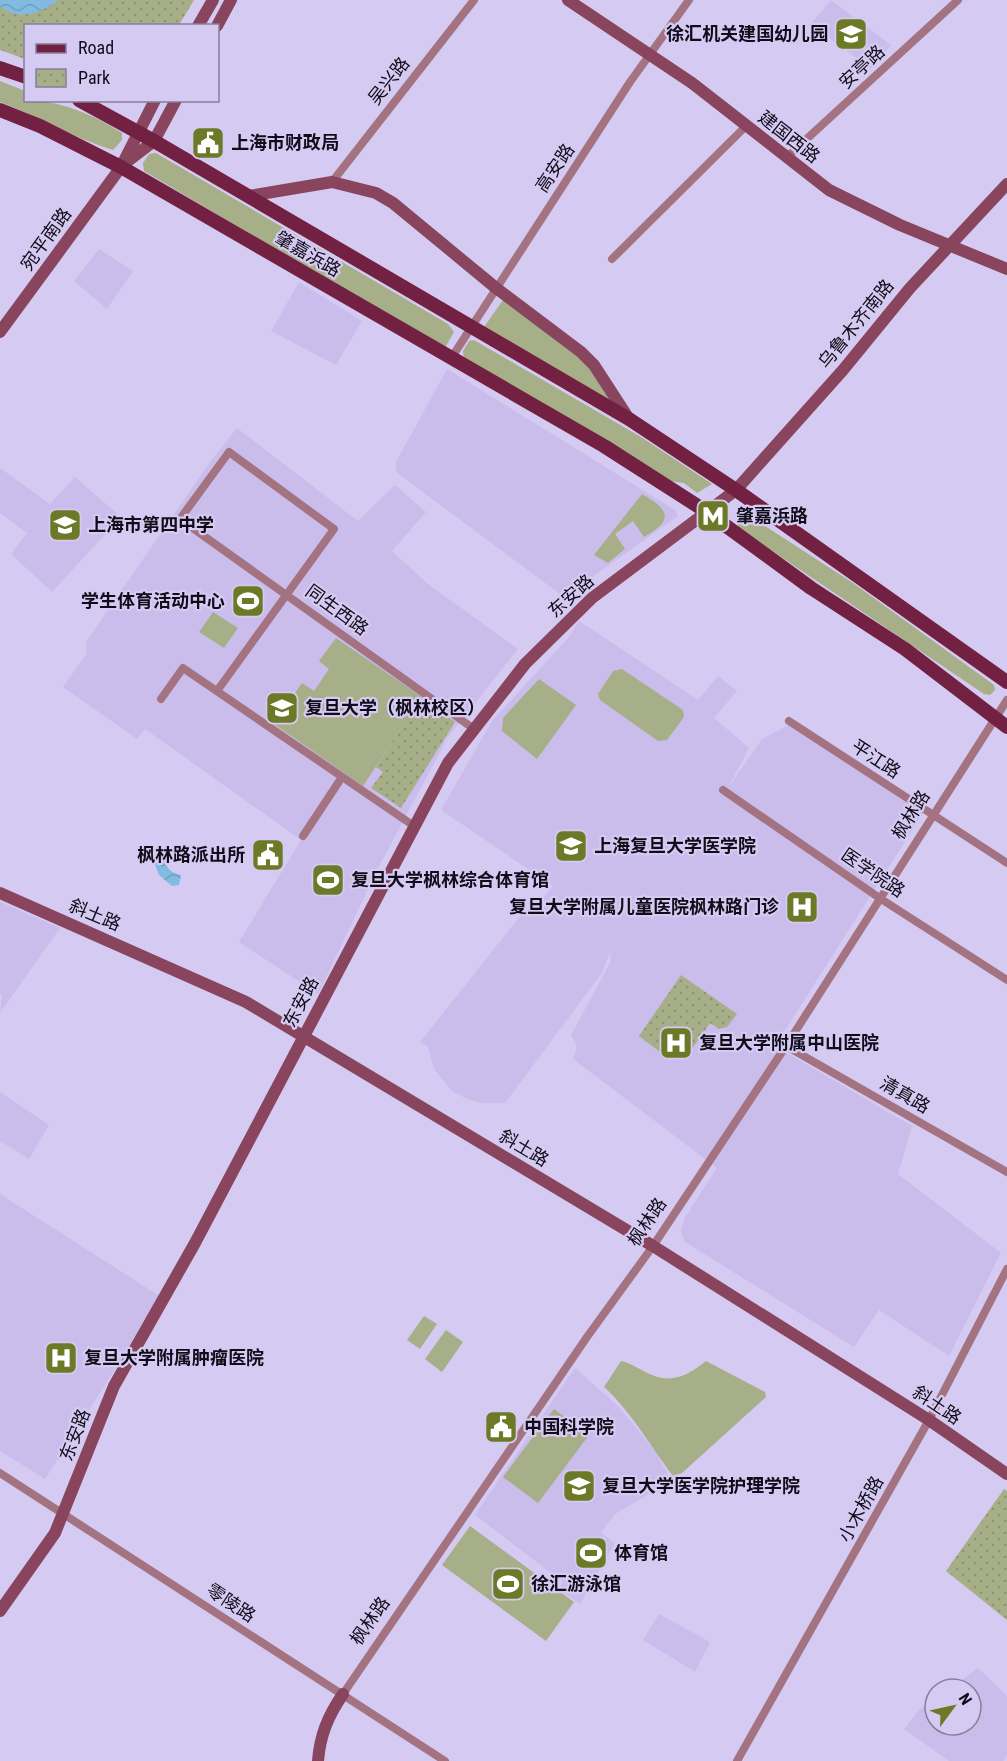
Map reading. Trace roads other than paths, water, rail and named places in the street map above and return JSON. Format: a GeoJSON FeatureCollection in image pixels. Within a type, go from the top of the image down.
{"type":"FeatureCollection","features":[{"type":"Feature","properties":{"kind":"main road"},"geometry":{"type":"LineString","coordinates":[[0,68],[24,76]]}},
{"type":"Feature","properties":{"kind":"main road","name":"肇嘉浜路"},"geometry":{"type":"LineString","coordinates":[[83,102],[472,325],[629,419],[736,490],[1007,682]]}},
{"type":"Feature","properties":{"kind":"main road","name":"肇嘉浜路"},"geometry":{"type":"LineString","coordinates":[[0,110],[40,126],[121,167],[604,446],[707,512],[811,588],[905,649],[1007,727]]}},
{"type":"Feature","properties":{"kind":"street"},"geometry":{"type":"LineString","coordinates":[[199,24],[213,0]]}},
{"type":"Feature","properties":{"kind":"street"},"geometry":{"type":"LineString","coordinates":[[218,24],[231,0]]}},
{"type":"Feature","properties":{"kind":"street","name":"吴兴路"},"geometry":{"type":"LineString","coordinates":[[332,182],[474,0]]}},
{"type":"Feature","properties":{"kind":"street","name":"建国西路"},"geometry":{"type":"LineString","coordinates":[[568,0],[651,53],[829,190],[948,246],[1007,269]]}},
{"type":"Feature","properties":{"kind":"street","name":"高安路"},"geometry":{"type":"LineString","coordinates":[[452,357],[651,53],[689,0]]}},
{"type":"Feature","properties":{"kind":"street","name":"安亭路"},"geometry":{"type":"LineString","coordinates":[[787,158],[958,0]]}},
{"type":"Feature","properties":{"kind":"street"},"geometry":{"type":"LineString","coordinates":[[121,167],[154,102]]}},
{"type":"Feature","properties":{"kind":"street"},"geometry":{"type":"LineString","coordinates":[[121,167],[154,141],[175,102]]}},
{"type":"Feature","properties":{"kind":"street"},"geometry":{"type":"LineString","coordinates":[[612,259],[746,126]]}},
{"type":"Feature","properties":{"kind":"street","name":"宛平南路"},"geometry":{"type":"LineString","coordinates":[[0,332],[121,167]]}},
{"type":"Feature","properties":{"kind":"street","name":"肇嘉浜路"},"geometry":{"type":"LineString","coordinates":[[249,196],[332,182],[376,193],[393,203],[496,288],[581,352],[594,365],[629,419]]}},
{"type":"Feature","properties":{"kind":"street","name":"乌鲁木齐南路"},"geometry":{"type":"LineString","coordinates":[[736,490],[948,246],[1007,184]]}},
{"type":"Feature","properties":{"kind":"street","name":"同生西路"},"geometry":{"type":"LineString","coordinates":[[288,596],[334,529],[228,452],[180,519],[474,729]]}},
{"type":"Feature","properties":{"kind":"street","name":"东安路"},"geometry":{"type":"LineString","coordinates":[[0,1611],[54,1533],[114,1386],[195,1243],[448,763],[525,664],[592,598],[736,490]]}},
{"type":"Feature","properties":{"kind":"street"},"geometry":{"type":"LineString","coordinates":[[217,691],[288,596]]}},
{"type":"Feature","properties":{"kind":"street"},"geometry":{"type":"LineString","coordinates":[[161,699],[183,668],[414,826]]}},
{"type":"Feature","properties":{"kind":"street","name":"枫林路"},"geometry":{"type":"LineString","coordinates":[[318,1761],[320,1739],[329,1714],[587,1337],[653,1246],[786,1046],[1007,700]]}},
{"type":"Feature","properties":{"kind":"street","name":"平江路"},"geometry":{"type":"LineString","coordinates":[[789,721],[1007,863]]}},
{"type":"Feature","properties":{"kind":"street"},"geometry":{"type":"LineString","coordinates":[[303,836],[342,777]]}},
{"type":"Feature","properties":{"kind":"street","name":"医学院路"},"geometry":{"type":"LineString","coordinates":[[723,790],[881,899],[1007,980]]}},
{"type":"Feature","properties":{"kind":"street","name":"斜土路"},"geometry":{"type":"LineString","coordinates":[[0,893],[246,1002],[653,1246],[929,1420],[1007,1474]]}},
{"type":"Feature","properties":{"kind":"street","name":"清真路"},"geometry":{"type":"LineString","coordinates":[[786,1046],[1007,1172]]}},
{"type":"Feature","properties":{"kind":"street","name":"小木桥路"},"geometry":{"type":"LineString","coordinates":[[737,1761],[929,1420],[1007,1269]]}},
{"type":"Feature","properties":{"kind":"street","name":"零陵路"},"geometry":{"type":"LineString","coordinates":[[0,1473],[445,1761]]}},
{"type":"Feature","properties":{"kind":"water"},"geometry":{"type":"Polygon","coordinates":[[[0,0],[58,0],[45,9],[22,15],[7,11],[0,6],[0,0]]]}},
{"type":"Feature","properties":{"kind":"water"},"geometry":{"type":"Polygon","coordinates":[[[158,851],[164,851],[167,855],[168,868],[181,875],[179,885],[172,886],[159,875],[153,859],[158,851]]]}},
{"type":"Feature","properties":{"kind":"place","name":"徐汇机关建国幼儿园"},"geometry":{"type":"Point","coordinates":[851,34]}},
{"type":"Feature","properties":{"kind":"place","name":"上海市财政局"},"geometry":{"type":"Point","coordinates":[208,143]}},
{"type":"Feature","properties":{"kind":"place","name":"肇嘉浜路"},"geometry":{"type":"Point","coordinates":[713,516]}},
{"type":"Feature","properties":{"kind":"place","name":"上海市第四中学"},"geometry":{"type":"Point","coordinates":[65,525]}},
{"type":"Feature","properties":{"kind":"place","name":"学生体育活动中心"},"geometry":{"type":"Point","coordinates":[248,601]}},
{"type":"Feature","properties":{"kind":"place","name":"复旦大学（枫林校区）"},"geometry":{"type":"Point","coordinates":[282,708]}},
{"type":"Feature","properties":{"kind":"place","name":"上海复旦大学医学院"},"geometry":{"type":"Point","coordinates":[571,846]}},
{"type":"Feature","properties":{"kind":"place","name":"枫林路派出所"},"geometry":{"type":"Point","coordinates":[268,855]}},
{"type":"Feature","properties":{"kind":"place","name":"复旦大学枫林综合体育馆"},"geometry":{"type":"Point","coordinates":[328,880]}},
{"type":"Feature","properties":{"kind":"place","name":"复旦大学附属儿童医院枫林路门诊"},"geometry":{"type":"Point","coordinates":[802,907]}},
{"type":"Feature","properties":{"kind":"place","name":"复旦大学附属中山医院"},"geometry":{"type":"Point","coordinates":[676,1043]}},
{"type":"Feature","properties":{"kind":"place","name":"复旦大学附属肿瘤医院"},"geometry":{"type":"Point","coordinates":[61,1358]}},
{"type":"Feature","properties":{"kind":"place","name":"中国科学院"},"geometry":{"type":"Point","coordinates":[501,1427]}},
{"type":"Feature","properties":{"kind":"place","name":"复旦大学医学院护理学院"},"geometry":{"type":"Point","coordinates":[579,1486]}},
{"type":"Feature","properties":{"kind":"place","name":"体育馆"},"geometry":{"type":"Point","coordinates":[591,1553]}},
{"type":"Feature","properties":{"kind":"place","name":"徐汇游泳馆"},"geometry":{"type":"Point","coordinates":[508,1584]}}]}
